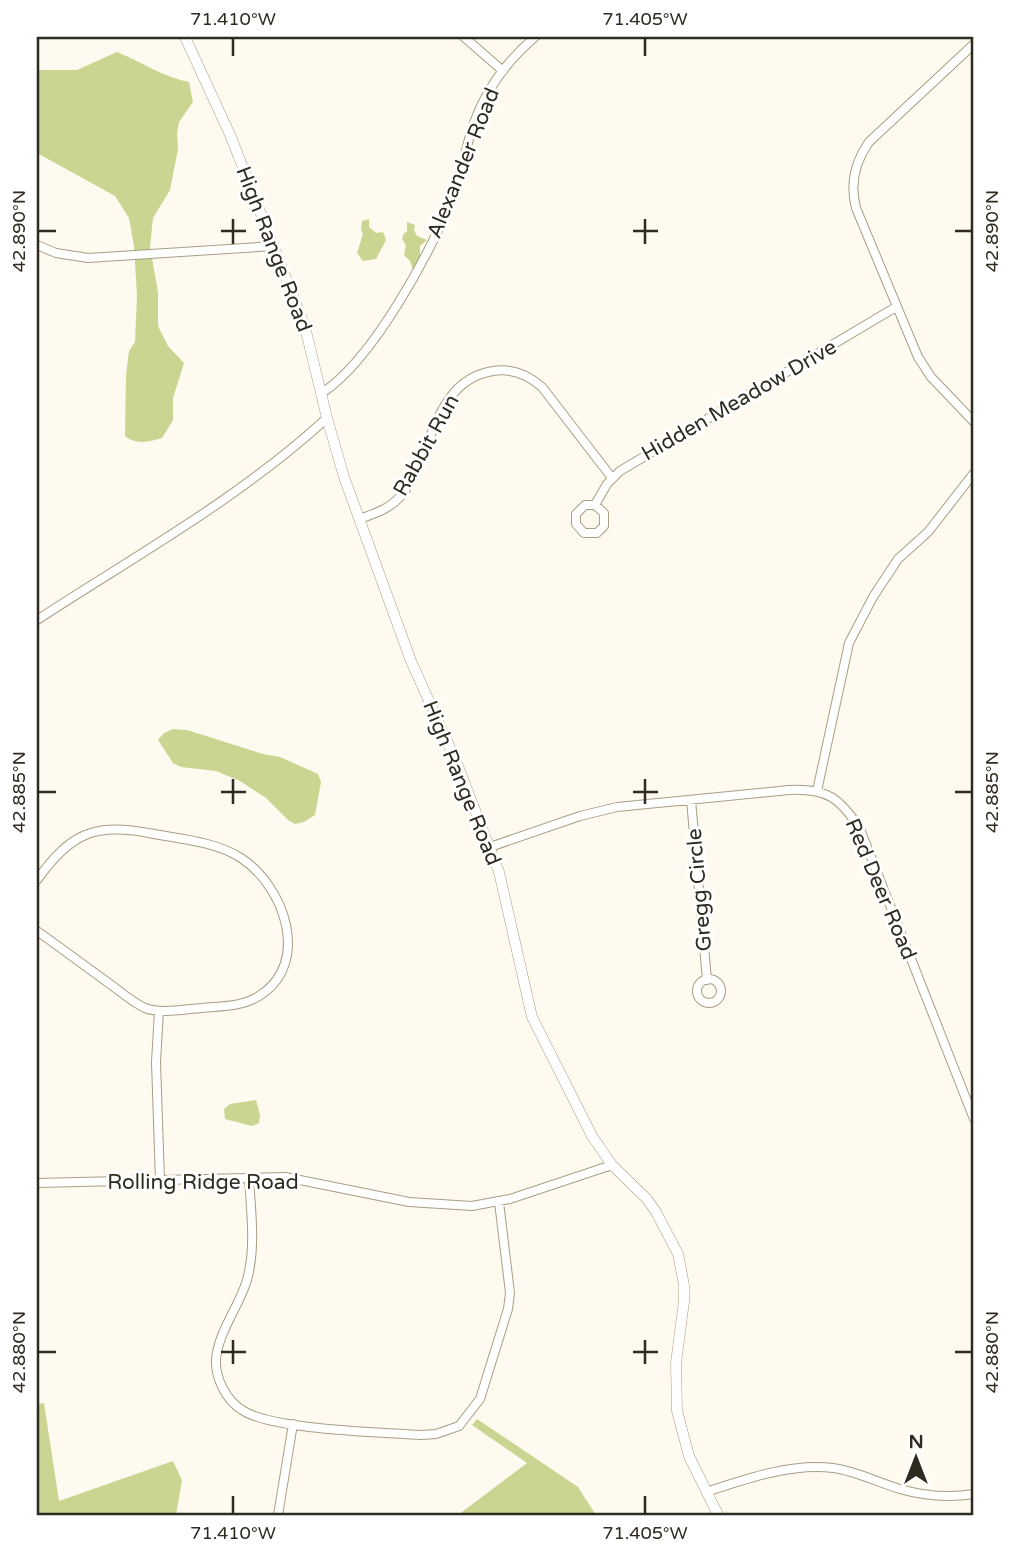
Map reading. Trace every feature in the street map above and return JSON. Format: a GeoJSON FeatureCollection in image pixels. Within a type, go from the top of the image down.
{"type":"FeatureCollection","features":[{"type":"Feature","properties":{"kind":"street","name":"High Range Road"},"geometry":{"type":"LineString","coordinates":[[185,37],[231,137],[306,327],[337,455],[359,519],[411,661],[456,761],[489,847],[507,902],[525,995],[532,1017],[584,1122],[612,1165],[651,1205],[678,1254],[684,1293],[676,1363],[677,1410],[684,1441],[718,1515]]}},
{"type":"Feature","properties":{"kind":"street"},"geometry":{"type":"LineString","coordinates":[[464,37],[503,71]]}},
{"type":"Feature","properties":{"kind":"street","name":"Alexander Road"},"geometry":{"type":"LineString","coordinates":[[322,393],[348,372],[395,308],[454,194],[481,107],[492,85],[535,37]]}},
{"type":"Feature","properties":{"kind":"street"},"geometry":{"type":"LineString","coordinates":[[974,44],[869,142],[856,170],[853,193],[856,208],[922,364],[974,422]]}},
{"type":"Feature","properties":{"kind":"street"},"geometry":{"type":"LineString","coordinates":[[37,245],[56,253],[77,257],[274,246]]}},
{"type":"Feature","properties":{"kind":"street","name":"Hidden Meadow Drive"},"geometry":{"type":"LineString","coordinates":[[595,505],[612,478],[629,464],[896,307]]}},
{"type":"Feature","properties":{"kind":"street","name":"Rabbit Run"},"geometry":{"type":"LineString","coordinates":[[359,519],[384,510],[398,498],[410,482],[447,400],[463,382],[492,371],[514,371],[529,377],[542,387],[612,478]]}},
{"type":"Feature","properties":{"kind":"street"},"geometry":{"type":"LineString","coordinates":[[37,620],[109,576],[249,481],[327,418]]}},
{"type":"Feature","properties":{"kind":"street"},"geometry":{"type":"LineString","coordinates":[[489,847],[602,810],[637,804],[789,790],[817,790],[849,643],[873,597],[898,559],[928,532],[974,473]]}},
{"type":"Feature","properties":{"kind":"street","name":"Red Deer Road"},"geometry":{"type":"LineString","coordinates":[[817,790],[836,799],[848,810],[860,830],[974,1119]]}},
{"type":"Feature","properties":{"kind":"street","name":"Gregg Circle"},"geometry":{"type":"LineString","coordinates":[[691,800],[707,980]]}},
{"type":"Feature","properties":{"kind":"street"},"geometry":{"type":"LineString","coordinates":[[37,880],[66,845],[79,837],[108,830],[135,830],[212,846],[234,854],[255,870],[270,888],[283,914],[288,943],[287,959],[281,974],[265,992],[245,1003],[159,1011],[136,1004],[37,930]]}},
{"type":"Feature","properties":{"kind":"street"},"geometry":{"type":"LineString","coordinates":[[159,1011],[156,1062],[160,1181]]}},
{"type":"Feature","properties":{"kind":"street","name":"Rolling Ridge Road"},"geometry":{"type":"LineString","coordinates":[[37,1183],[285,1177],[417,1203],[456,1206],[499,1202],[612,1165]]}},
{"type":"Feature","properties":{"kind":"street"},"geometry":{"type":"LineString","coordinates":[[249,1178],[249,1272],[222,1337],[216,1368],[225,1391],[241,1409],[263,1419],[293,1424],[421,1435],[452,1429],[466,1419],[480,1399],[508,1309],[510,1293],[499,1202]]}},
{"type":"Feature","properties":{"kind":"street"},"geometry":{"type":"LineString","coordinates":[[278,1515],[293,1424]]}},
{"type":"Feature","properties":{"kind":"street"},"geometry":{"type":"LineString","coordinates":[[706,1492],[769,1474],[816,1467],[847,1471],[899,1489],[930,1495],[974,1494]]}},
{"type":"Feature","properties":{"kind":"green space"},"geometry":{"type":"Polygon","coordinates":[[[117,52],[161,73],[189,82],[193,102],[179,122],[178,149],[170,190],[153,218],[150,247],[158,292],[158,326],[168,346],[184,363],[173,398],[173,420],[162,438],[143,442],[125,436],[126,376],[129,351],[135,342],[137,296],[134,246],[129,218],[115,196],[37,153],[37,70],[77,70],[117,52]]]}},
{"type":"Feature","properties":{"kind":"green space"},"geometry":{"type":"Polygon","coordinates":[[[369,219],[369,227],[376,233],[383,232],[386,240],[376,259],[363,261],[357,253],[363,234],[362,221],[369,219]]]}},
{"type":"Feature","properties":{"kind":"green space"},"geometry":{"type":"Polygon","coordinates":[[[407,222],[415,225],[417,236],[427,240],[420,246],[420,257],[413,270],[404,255],[406,245],[402,239],[407,232],[407,222]]]}},
{"type":"Feature","properties":{"kind":"green space"},"geometry":{"type":"Polygon","coordinates":[[[173,729],[187,730],[280,757],[318,774],[321,782],[315,815],[295,824],[266,798],[240,781],[216,771],[181,767],[173,763],[158,740],[173,729]]]}},
{"type":"Feature","properties":{"kind":"green space"},"geometry":{"type":"Polygon","coordinates":[[[256,1100],[259,1123],[252,1126],[225,1119],[224,1109],[230,1104],[256,1100]]]}},
{"type":"Feature","properties":{"kind":"green space"},"geometry":{"type":"Polygon","coordinates":[[[44,1403],[59,1501],[173,1461],[182,1480],[176,1515],[37,1515],[37,1404],[44,1403]]]}},
{"type":"Feature","properties":{"kind":"green space"},"geometry":{"type":"Polygon","coordinates":[[[477,1419],[578,1487],[596,1515],[458,1515],[527,1463],[472,1425],[477,1419]]]}}]}
